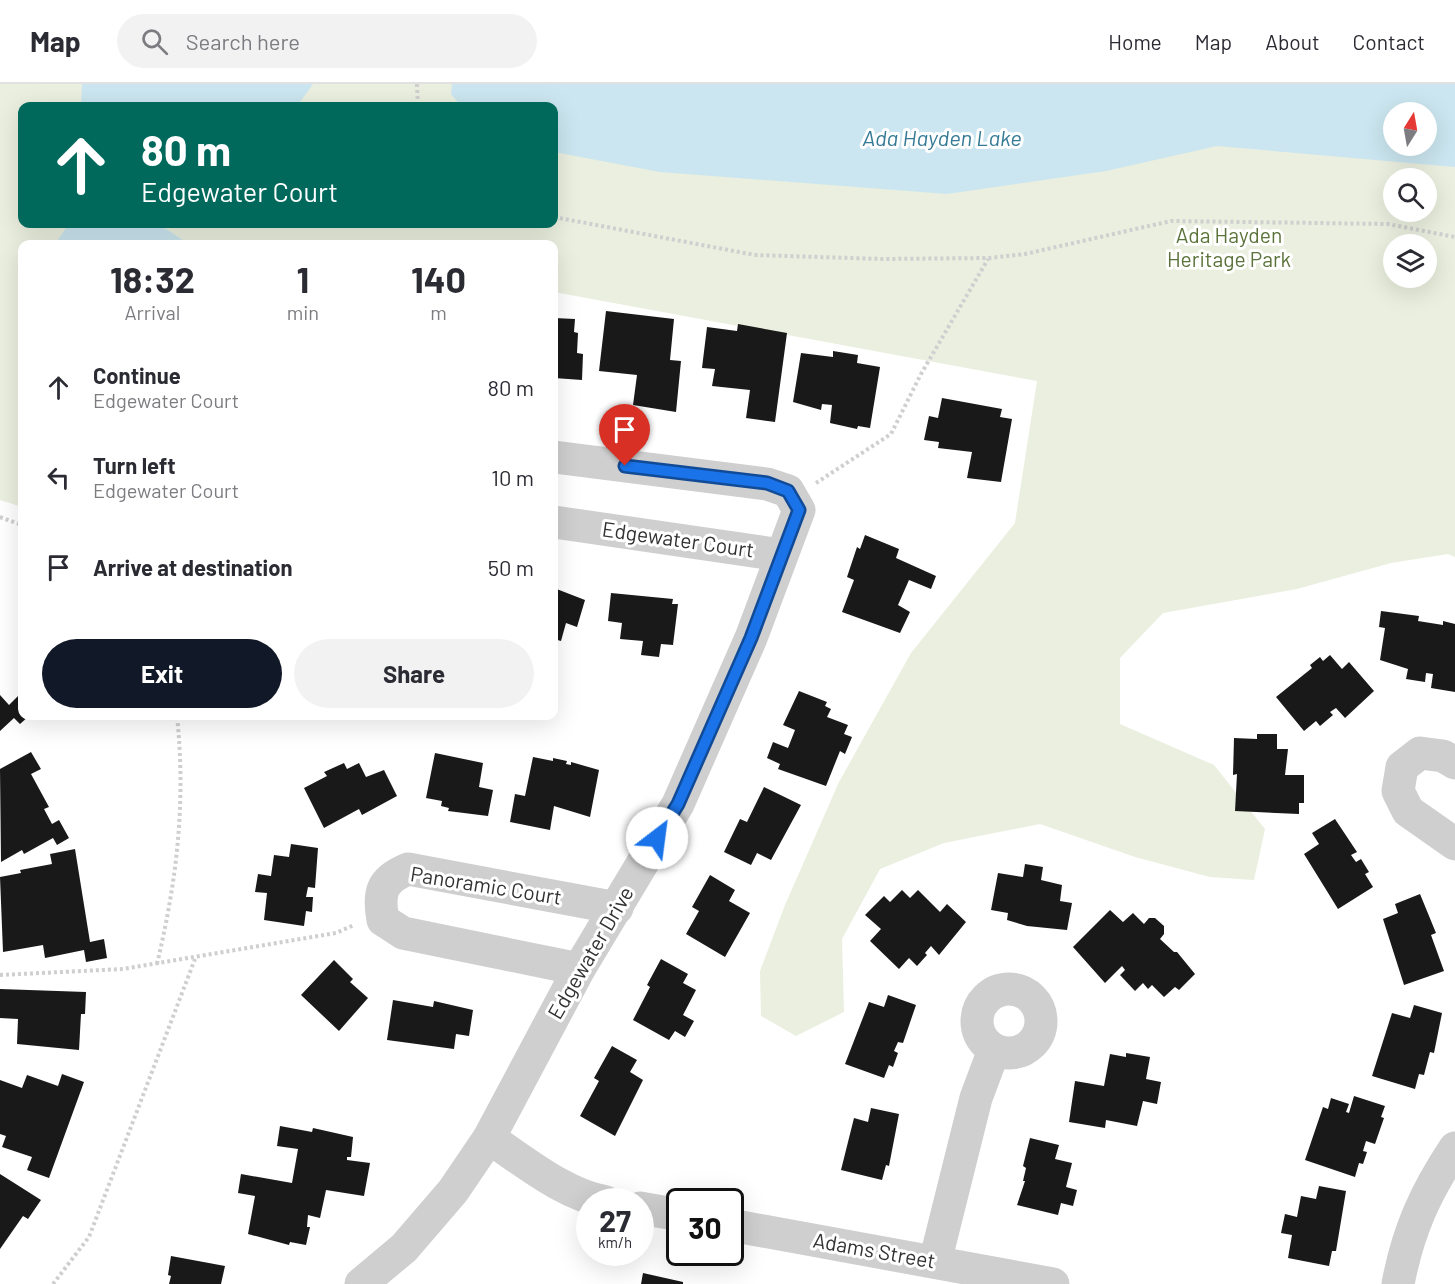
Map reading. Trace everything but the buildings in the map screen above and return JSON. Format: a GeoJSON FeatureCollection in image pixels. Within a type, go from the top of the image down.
{"type":"FeatureCollection","features":[{"type":"Feature","properties":{"kind":"street"},"geometry":{"type":"LineString","coordinates":[[558,457],[767,483],[788,491],[793,499]]}},
{"type":"Feature","properties":{"kind":"street","name":"Edgewater Court"},"geometry":{"type":"LineString","coordinates":[[558,523],[781,555],[799,510],[793,499]]}},
{"type":"Feature","properties":{"kind":"street","name":"Edgewater Drive"},"geometry":{"type":"LineString","coordinates":[[361,1284],[404,1248],[453,1191],[489,1138],[579,969],[678,804],[751,638],[781,555]]}},
{"type":"Feature","properties":{"kind":"street"},"geometry":{"type":"LineString","coordinates":[[1455,763],[1443,756],[1420,753],[1402,767],[1398,791],[1408,811],[1455,844]]}},
{"type":"Feature","properties":{"kind":"street","name":"Panoramic Court"},"geometry":{"type":"LineString","coordinates":[[382,913],[379,896],[392,876],[408,869],[617,908]]}},
{"type":"Feature","properties":{"kind":"street"},"geometry":{"type":"LineString","coordinates":[[382,913],[383,920],[403,933],[579,969]]}},
{"type":"Feature","properties":{"kind":"street"},"geometry":{"type":"LineString","coordinates":[[934,1262],[976,1098],[994,1050]]}},
{"type":"Feature","properties":{"kind":"street"},"geometry":{"type":"LineString","coordinates":[[489,1138],[542,1173],[576,1191]]}},
{"type":"Feature","properties":{"kind":"street"},"geometry":{"type":"LineString","coordinates":[[1398,1284],[1403,1256],[1417,1212],[1455,1148]]}},
{"type":"Feature","properties":{"kind":"street","name":"Adams Street"},"geometry":{"type":"LineString","coordinates":[[744,1228],[1053,1284]]}},
{"type":"Feature","properties":{"kind":"path"},"geometry":{"type":"LineString","coordinates":[[417,84],[418,102]]}},
{"type":"Feature","properties":{"kind":"path"},"geometry":{"type":"LineString","coordinates":[[558,218],[755,255],[989,258],[1025,254],[1171,221],[1388,224],[1455,237]]}},
{"type":"Feature","properties":{"kind":"path"},"geometry":{"type":"LineString","coordinates":[[793,499],[891,434],[921,374],[989,258]]}},
{"type":"Feature","properties":{"kind":"path"},"geometry":{"type":"LineString","coordinates":[[0,517],[18,524]]}},
{"type":"Feature","properties":{"kind":"path"},"geometry":{"type":"LineString","coordinates":[[157,964],[173,897],[180,825],[182,765],[177,720]]}},
{"type":"Feature","properties":{"kind":"path"},"geometry":{"type":"LineString","coordinates":[[0,975],[123,969],[195,958],[336,933],[382,913]]}},
{"type":"Feature","properties":{"kind":"path"},"geometry":{"type":"LineString","coordinates":[[53,1284],[88,1237],[195,958]]}},
{"type":"Feature","properties":{"kind":"green space","name":"Ada Hayden Heritage Park"},"geometry":{"type":"Polygon","coordinates":[[[0,84],[1455,84],[1455,557],[1448,554],[1391,563],[1297,589],[1163,613],[1120,658],[1120,724],[1214,765],[1265,829],[1254,880],[1210,877],[1135,857],[1040,824],[944,843],[880,869],[842,939],[844,1012],[796,1036],[761,1016],[760,971],[785,905],[839,782],[911,653],[1015,523],[1037,381],[558,293],[558,240],[18,240],[18,506],[0,500],[0,84]]]}},
{"type":"Feature","properties":{"kind":"water"},"geometry":{"type":"Polygon","coordinates":[[[82,84],[313,84],[300,102],[81,102],[82,84]]]}},
{"type":"Feature","properties":{"kind":"water","name":"Ada Hayden Lake"},"geometry":{"type":"Polygon","coordinates":[[[452,84],[1455,84],[1455,167],[1217,146],[1106,171],[947,194],[660,172],[558,153],[558,102],[458,102],[451,94],[452,84]]]}},
{"type":"Feature","properties":{"kind":"water"},"geometry":{"type":"Polygon","coordinates":[[[66,228],[162,228],[183,240],[58,240],[66,228]]]}},
{"type":"Feature","properties":{"kind":"route"},"geometry":{"type":"LineString","coordinates":[[625,466],[767,483],[788,491],[799,510],[751,638],[678,804],[657,838]]}}]}
